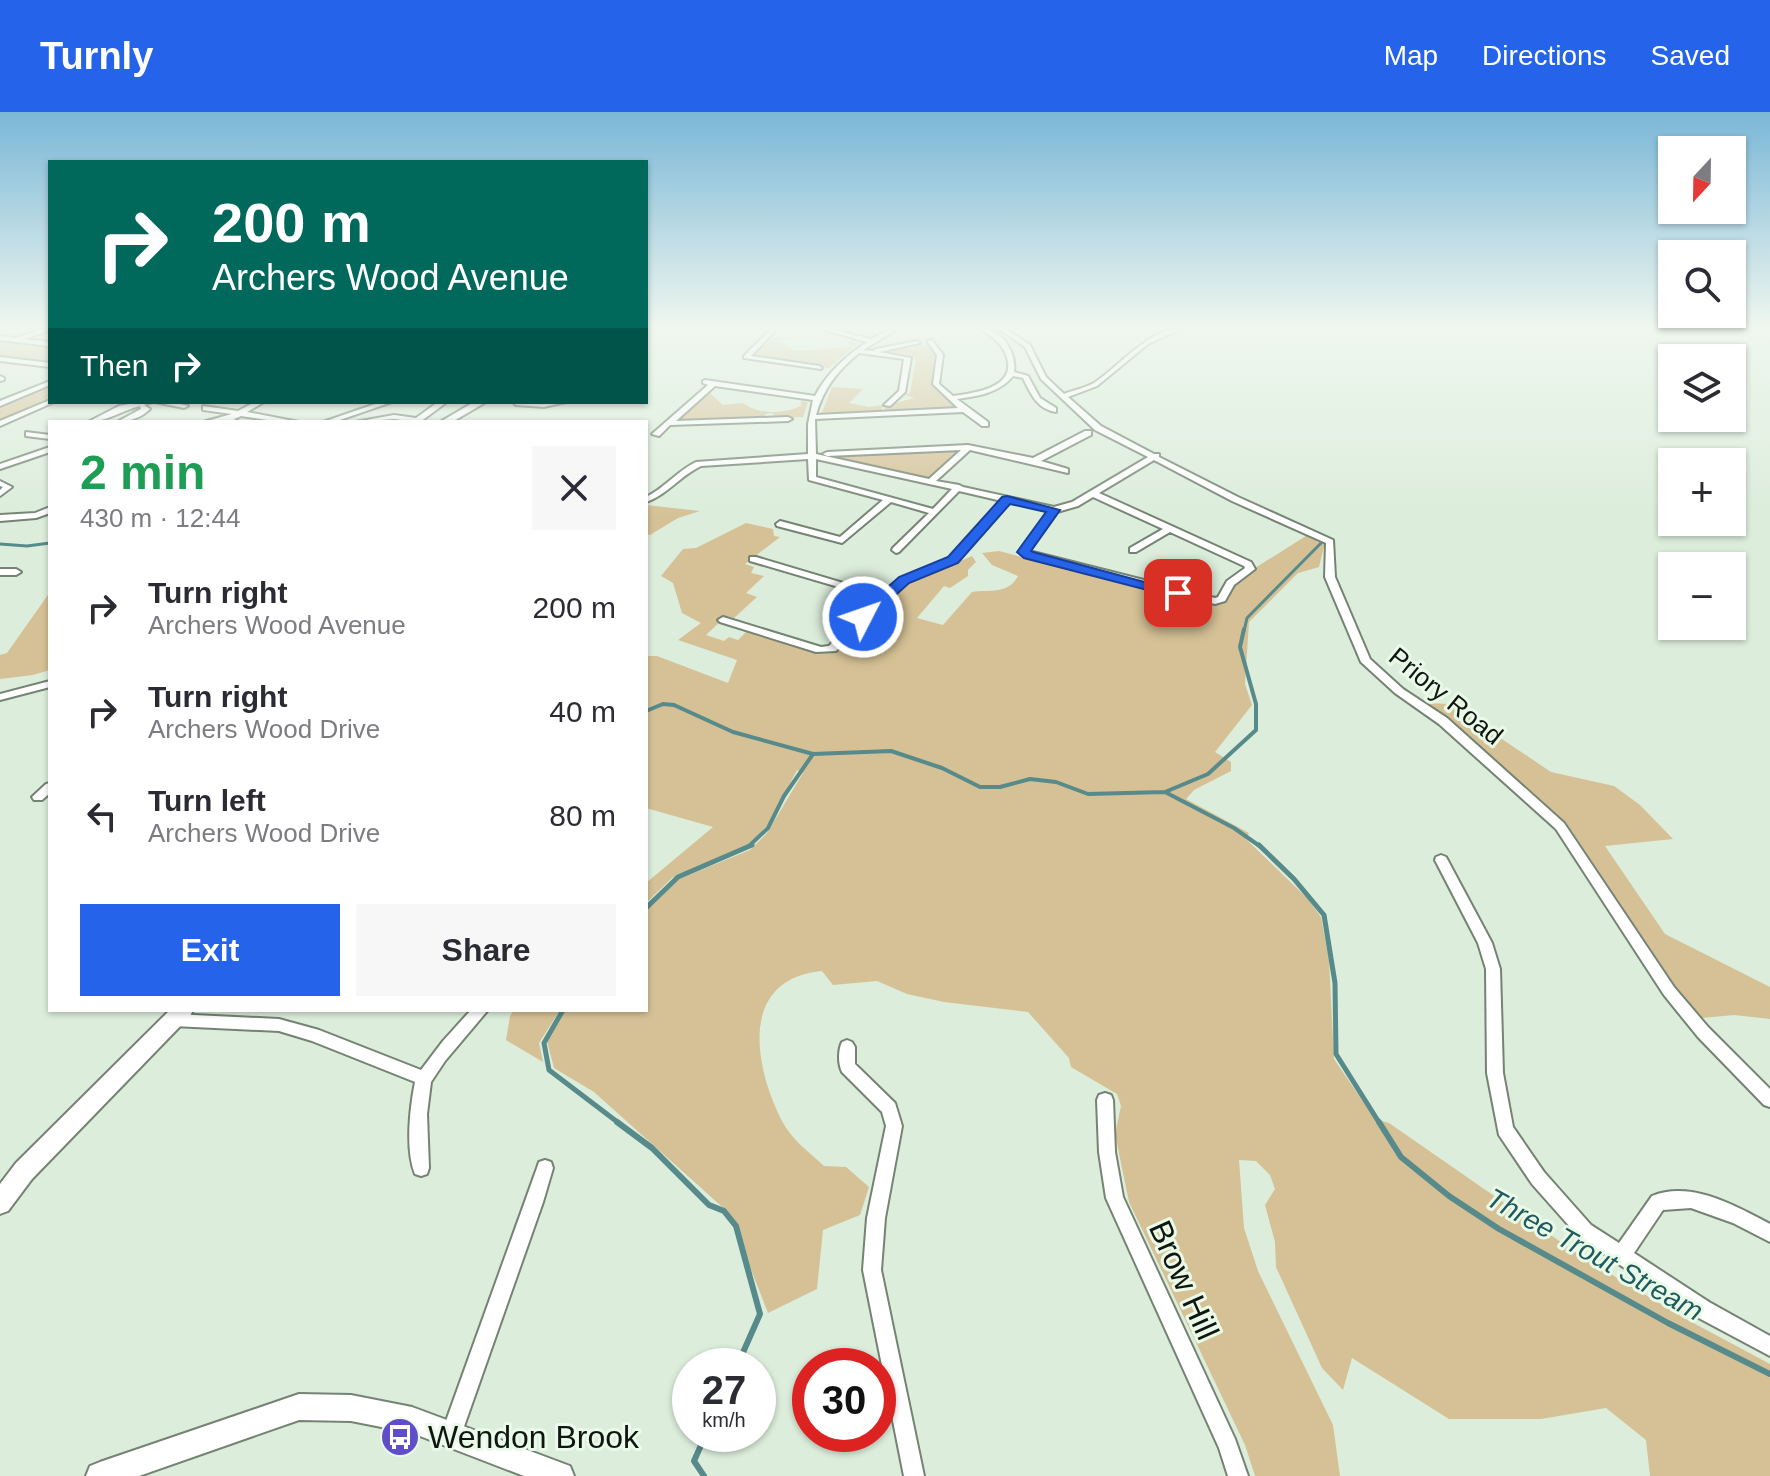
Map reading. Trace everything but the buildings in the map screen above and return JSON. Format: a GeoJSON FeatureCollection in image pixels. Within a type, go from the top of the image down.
{"type":"FeatureCollection","features":[{"type":"Feature","properties":{"kind":"main road"},"geometry":{"type":"LineString","coordinates":[[449,420],[477,404]]}},
{"type":"Feature","properties":{"kind":"main road"},"geometry":{"type":"LineString","coordinates":[[0,1203],[24,1171],[178,1015]]}},
{"type":"Feature","properties":{"kind":"main road"},"geometry":{"type":"LineString","coordinates":[[113,1474],[299,1407],[351,1408],[412,1420],[560,1476]]}},
{"type":"Feature","properties":{"kind":"street"},"geometry":{"type":"LineString","coordinates":[[0,404],[29,392]]}},
{"type":"Feature","properties":{"kind":"street"},"geometry":{"type":"LineString","coordinates":[[656,434],[704,392]]}},
{"type":"Feature","properties":{"kind":"street"},"geometry":{"type":"LineString","coordinates":[[770,392],[818,399]]}},
{"type":"Feature","properties":{"kind":"street"},"geometry":{"type":"LineString","coordinates":[[823,392],[812,417],[811,434],[819,455],[814,481],[936,512]]}},
{"type":"Feature","properties":{"kind":"street"},"geometry":{"type":"LineString","coordinates":[[888,405],[902,392]]}},
{"type":"Feature","properties":{"kind":"street"},"geometry":{"type":"LineString","coordinates":[[945,392],[964,410],[985,424]]}},
{"type":"Feature","properties":{"kind":"street"},"geometry":{"type":"LineString","coordinates":[[953,398],[981,392]]}},
{"type":"Feature","properties":{"kind":"street"},"geometry":{"type":"LineString","coordinates":[[1030,392],[1037,401],[1053,410]]}},
{"type":"Feature","properties":{"kind":"street","name":"Priory Road"},"geometry":{"type":"LineString","coordinates":[[1057,392],[1107,434],[1156,456],[1235,499],[1330,542],[1330,577],[1365,660],[1399,691],[1443,721],[1560,826],[1669,991],[1688,1010],[1703,1032],[1770,1100]]}},
{"type":"Feature","properties":{"kind":"street"},"geometry":{"type":"LineString","coordinates":[[1062,397],[1077,392]]}},
{"type":"Feature","properties":{"kind":"street"},"geometry":{"type":"LineString","coordinates":[[898,396],[911,398]]}},
{"type":"Feature","properties":{"kind":"street"},"geometry":{"type":"LineString","coordinates":[[0,424],[48,403]]}},
{"type":"Feature","properties":{"kind":"street"},"geometry":{"type":"LineString","coordinates":[[96,420],[122,408],[144,404],[146,409],[125,420]]}},
{"type":"Feature","properties":{"kind":"street"},"geometry":{"type":"LineString","coordinates":[[172,404],[184,406]]}},
{"type":"Feature","properties":{"kind":"street"},"geometry":{"type":"LineString","coordinates":[[232,420],[256,404]]}},
{"type":"Feature","properties":{"kind":"street"},"geometry":{"type":"LineString","coordinates":[[333,420],[382,404]]}},
{"type":"Feature","properties":{"kind":"street"},"geometry":{"type":"LineString","coordinates":[[416,420],[440,404]]}},
{"type":"Feature","properties":{"kind":"street"},"geometry":{"type":"LineString","coordinates":[[206,408],[283,420]]}},
{"type":"Feature","properties":{"kind":"street"},"geometry":{"type":"LineString","coordinates":[[812,417],[964,410]]}},
{"type":"Feature","properties":{"kind":"street"},"geometry":{"type":"LineString","coordinates":[[373,420],[394,417],[410,420]]}},
{"type":"Feature","properties":{"kind":"street"},"geometry":{"type":"LineString","coordinates":[[667,423],[768,417],[788,419]]}},
{"type":"Feature","properties":{"kind":"street"},"geometry":{"type":"LineString","coordinates":[[1065,433],[1077,438]]}},
{"type":"Feature","properties":{"kind":"street"},"geometry":{"type":"LineString","coordinates":[[1034,461],[1088,433]]}},
{"type":"Feature","properties":{"kind":"street"},"geometry":{"type":"LineString","coordinates":[[29,434],[48,437]]}},
{"type":"Feature","properties":{"kind":"street"},"geometry":{"type":"LineString","coordinates":[[932,481],[968,447]]}},
{"type":"Feature","properties":{"kind":"street"},"geometry":{"type":"LineString","coordinates":[[648,499],[659,495],[684,471],[699,464],[819,455],[968,447],[1065,471]]}},
{"type":"Feature","properties":{"kind":"street"},"geometry":{"type":"LineString","coordinates":[[0,467],[48,450]]}},
{"type":"Feature","properties":{"kind":"street"},"geometry":{"type":"LineString","coordinates":[[819,455],[1054,510],[1069,507],[1156,456]]}},
{"type":"Feature","properties":{"kind":"street"},"geometry":{"type":"LineString","coordinates":[[0,483],[8,487],[0,494]]}},
{"type":"Feature","properties":{"kind":"street"},"geometry":{"type":"LineString","coordinates":[[896,550],[959,487]]}},
{"type":"Feature","properties":{"kind":"street"},"geometry":{"type":"LineString","coordinates":[[1054,510],[1024,552],[1028,555],[1215,601],[1222,599],[1230,583],[1250,569],[1248,564],[1093,494]]}},
{"type":"Feature","properties":{"kind":"street"},"geometry":{"type":"LineString","coordinates":[[780,524],[842,540],[888,500]]}},
{"type":"Feature","properties":{"kind":"street"},"geometry":{"type":"LineString","coordinates":[[723,620],[827,651],[832,649],[882,597],[904,580],[953,560],[1007,500]]}},
{"type":"Feature","properties":{"kind":"street"},"geometry":{"type":"LineString","coordinates":[[0,518],[36,515],[48,511]]}},
{"type":"Feature","properties":{"kind":"street"},"geometry":{"type":"LineString","coordinates":[[1133,550],[1168,530]]}},
{"type":"Feature","properties":{"kind":"street"},"geometry":{"type":"LineString","coordinates":[[753,559],[882,597]]}},
{"type":"Feature","properties":{"kind":"street"},"geometry":{"type":"LineString","coordinates":[[764,573],[774,565]]}},
{"type":"Feature","properties":{"kind":"street"},"geometry":{"type":"LineString","coordinates":[[0,572],[16,572]]}},
{"type":"Feature","properties":{"kind":"street"},"geometry":{"type":"LineString","coordinates":[[734,638],[747,627]]}},
{"type":"Feature","properties":{"kind":"street"},"geometry":{"type":"LineString","coordinates":[[0,697],[48,685]]}},
{"type":"Feature","properties":{"kind":"street"},"geometry":{"type":"LineString","coordinates":[[38,797],[48,789]]}},
{"type":"Feature","properties":{"kind":"street"},"geometry":{"type":"LineString","coordinates":[[1441,860],[1485,943],[1493,969],[1495,1073],[1505,1130],[1538,1178],[1585,1231],[1702,1309],[1770,1346]]}},
{"type":"Feature","properties":{"kind":"street"},"geometry":{"type":"LineString","coordinates":[[421,1168],[417,1133],[423,1078],[479,1012]]}},
{"type":"Feature","properties":{"kind":"street"},"geometry":{"type":"LineString","coordinates":[[178,1015],[279,1025],[314,1035],[423,1078]]}},
{"type":"Feature","properties":{"kind":"street"},"geometry":{"type":"LineString","coordinates":[[847,1047],[847,1067],[889,1108],[894,1126],[876,1218],[872,1270],[914,1476]]}},
{"type":"Feature","properties":{"kind":"street","name":"Brow Hill"},"geometry":{"type":"LineString","coordinates":[[1105,1100],[1107,1152],[1115,1198],[1228,1446],[1238,1476]]}},
{"type":"Feature","properties":{"kind":"street"},"geometry":{"type":"LineString","coordinates":[[451,1435],[473,1365],[500,1304],[545,1168]]}},
{"type":"Feature","properties":{"kind":"street"},"geometry":{"type":"LineString","coordinates":[[1622,1255],[1658,1202],[1691,1199],[1737,1216],[1770,1233]]}},
{"type":"Feature","properties":{"kind":"shaded area"},"geometry":{"type":"Polygon","coordinates":[[[33,392],[48,392],[48,401],[0,422],[0,406],[33,392]]]}},
{"type":"Feature","properties":{"kind":"shaded area"},"geometry":{"type":"Polygon","coordinates":[[[830,392],[860,392],[849,403],[869,407],[883,405],[881,411],[821,415],[830,392]]]}},
{"type":"Feature","properties":{"kind":"shaded area"},"geometry":{"type":"Polygon","coordinates":[[[941,392],[960,408],[884,411],[885,406],[914,398],[905,395],[941,392]]]}},
{"type":"Feature","properties":{"kind":"shaded area"},"geometry":{"type":"Polygon","coordinates":[[[711,394],[723,405],[743,403],[756,410],[771,412],[794,409],[801,406],[801,401],[808,402],[803,417],[776,418],[772,413],[764,418],[679,423],[675,420],[704,395],[711,394]]]}},
{"type":"Feature","properties":{"kind":"shaded area"},"geometry":{"type":"Polygon","coordinates":[[[962,450],[928,479],[823,456],[848,454],[858,457],[860,454],[962,450]]]}},
{"type":"Feature","properties":{"kind":"shaded area"},"geometry":{"type":"Polygon","coordinates":[[[648,505],[700,511],[678,518],[650,535],[648,505]]]}},
{"type":"Feature","properties":{"kind":"shaded area"},"geometry":{"type":"Polygon","coordinates":[[[746,523],[773,529],[774,536],[780,537],[745,564],[754,567],[751,573],[764,576],[746,593],[757,597],[734,618],[726,616],[706,635],[724,641],[729,637],[738,640],[746,632],[754,631],[823,652],[835,651],[908,579],[972,556],[976,562],[968,570],[968,576],[950,588],[944,586],[917,618],[943,625],[972,592],[1004,589],[1014,582],[1018,576],[992,565],[982,553],[999,551],[1211,606],[1224,601],[1233,582],[1309,534],[1325,542],[1319,567],[1298,573],[1249,622],[1245,684],[1252,705],[1215,752],[1231,762],[1231,771],[1194,790],[1186,799],[1249,833],[1246,839],[1308,899],[1321,917],[1329,960],[1334,1059],[1375,1119],[1389,1123],[1581,1256],[1684,1318],[1770,1364],[1770,1476],[1650,1476],[1646,1440],[1606,1408],[1541,1419],[1449,1419],[1352,1358],[1343,1390],[1322,1368],[1276,1267],[1275,1242],[1265,1205],[1275,1189],[1270,1175],[1256,1161],[1239,1160],[1244,1228],[1258,1271],[1333,1425],[1340,1476],[1255,1476],[1245,1445],[1129,1202],[1115,1134],[1121,1106],[1117,1094],[1071,1067],[1069,1058],[1028,1012],[944,1002],[907,994],[877,981],[833,985],[822,971],[795,977],[776,990],[765,1007],[760,1028],[760,1051],[765,1075],[782,1121],[796,1140],[824,1166],[846,1167],[869,1187],[860,1215],[823,1230],[817,1289],[768,1313],[729,1213],[594,1092],[554,1068],[547,1041],[564,1012],[648,1012],[648,908],[679,879],[750,850],[767,833],[803,773],[797,770],[769,823],[751,843],[672,878],[648,901],[648,881],[713,827],[648,809],[648,656],[657,656],[728,683],[737,660],[678,640],[701,623],[682,613],[673,583],[661,576],[683,549],[696,548],[746,523]]]}},
{"type":"Feature","properties":{"kind":"shaded area"},"geometry":{"type":"Polygon","coordinates":[[[48,595],[48,671],[0,679],[0,655],[7,653],[48,595]]]}},
{"type":"Feature","properties":{"kind":"shaded area"},"geometry":{"type":"Polygon","coordinates":[[[1426,703],[1450,704],[1551,772],[1614,786],[1640,805],[1673,839],[1605,846],[1665,934],[1770,987],[1770,1019],[1734,1015],[1702,1018],[1671,982],[1562,822],[1426,703]]]}},
{"type":"Feature","properties":{"kind":"shaded area"},"geometry":{"type":"Polygon","coordinates":[[[513,1012],[559,1012],[539,1043],[543,1062],[506,1040],[513,1012]]]}},
{"type":"Feature","properties":{"kind":"waterway"},"geometry":{"type":"LineString","coordinates":[[1244,631],[1247,618],[1325,539]]}},
{"type":"Feature","properties":{"kind":"waterway","name":"Three Trout Stream"},"geometry":{"type":"LineString","coordinates":[[0,544],[27,546],[48,543]]}},
{"type":"Feature","properties":{"kind":"waterway"},"geometry":{"type":"LineString","coordinates":[[1165,792],[1208,774],[1256,730],[1256,704],[1240,647],[1244,629]]}},
{"type":"Feature","properties":{"kind":"waterway","name":"Three Trout Stream"},"geometry":{"type":"LineString","coordinates":[[648,710],[663,704],[674,705],[733,732],[813,754]]}},
{"type":"Feature","properties":{"kind":"waterway","name":"Three Trout Stream"},"geometry":{"type":"LineString","coordinates":[[813,754],[891,751],[942,768],[980,787],[1000,787],[1030,779],[1056,782],[1088,794],[1165,792]]}},
{"type":"Feature","properties":{"kind":"waterway"},"geometry":{"type":"LineString","coordinates":[[749,847],[768,828],[784,796],[813,754]]}},
{"type":"Feature","properties":{"kind":"waterway","name":"Three Trout Stream"},"geometry":{"type":"LineString","coordinates":[[1165,792],[1234,828],[1261,847]]}},
{"type":"Feature","properties":{"kind":"waterway","name":"Three Trout Stream"},"geometry":{"type":"LineString","coordinates":[[1259,845],[1294,879],[1324,915],[1335,983],[1336,1054],[1380,1124]]}},
{"type":"Feature","properties":{"kind":"waterway"},"geometry":{"type":"LineString","coordinates":[[648,906],[678,877],[749,847]]}},
{"type":"Feature","properties":{"kind":"waterway"},"geometry":{"type":"LineString","coordinates":[[562,1012],[544,1043],[549,1070],[620,1124]]}},
{"type":"Feature","properties":{"kind":"waterway"},"geometry":{"type":"LineString","coordinates":[[617,1122],[652,1148],[709,1205],[724,1211],[736,1226],[760,1314],[745,1348]]}},
{"type":"Feature","properties":{"kind":"waterway","name":"Three Trout Stream"},"geometry":{"type":"LineString","coordinates":[[1379,1122],[1401,1157],[1449,1196],[1499,1229],[1668,1323],[1770,1374]]}},
{"type":"Feature","properties":{"kind":"waterway"},"geometry":{"type":"LineString","coordinates":[[698,1452],[694,1461],[704,1476]]}},
{"type":"Feature","properties":{"kind":"place","name":"Wendon Brook"},"geometry":{"type":"Point","coordinates":[400,1437]}},
{"type":"Feature","properties":{"kind":"route"},"geometry":{"type":"LineString","coordinates":[[863,617],[904,580],[953,560],[1007,500],[1054,510],[1024,552],[1028,555],[1178,593]]}}]}
